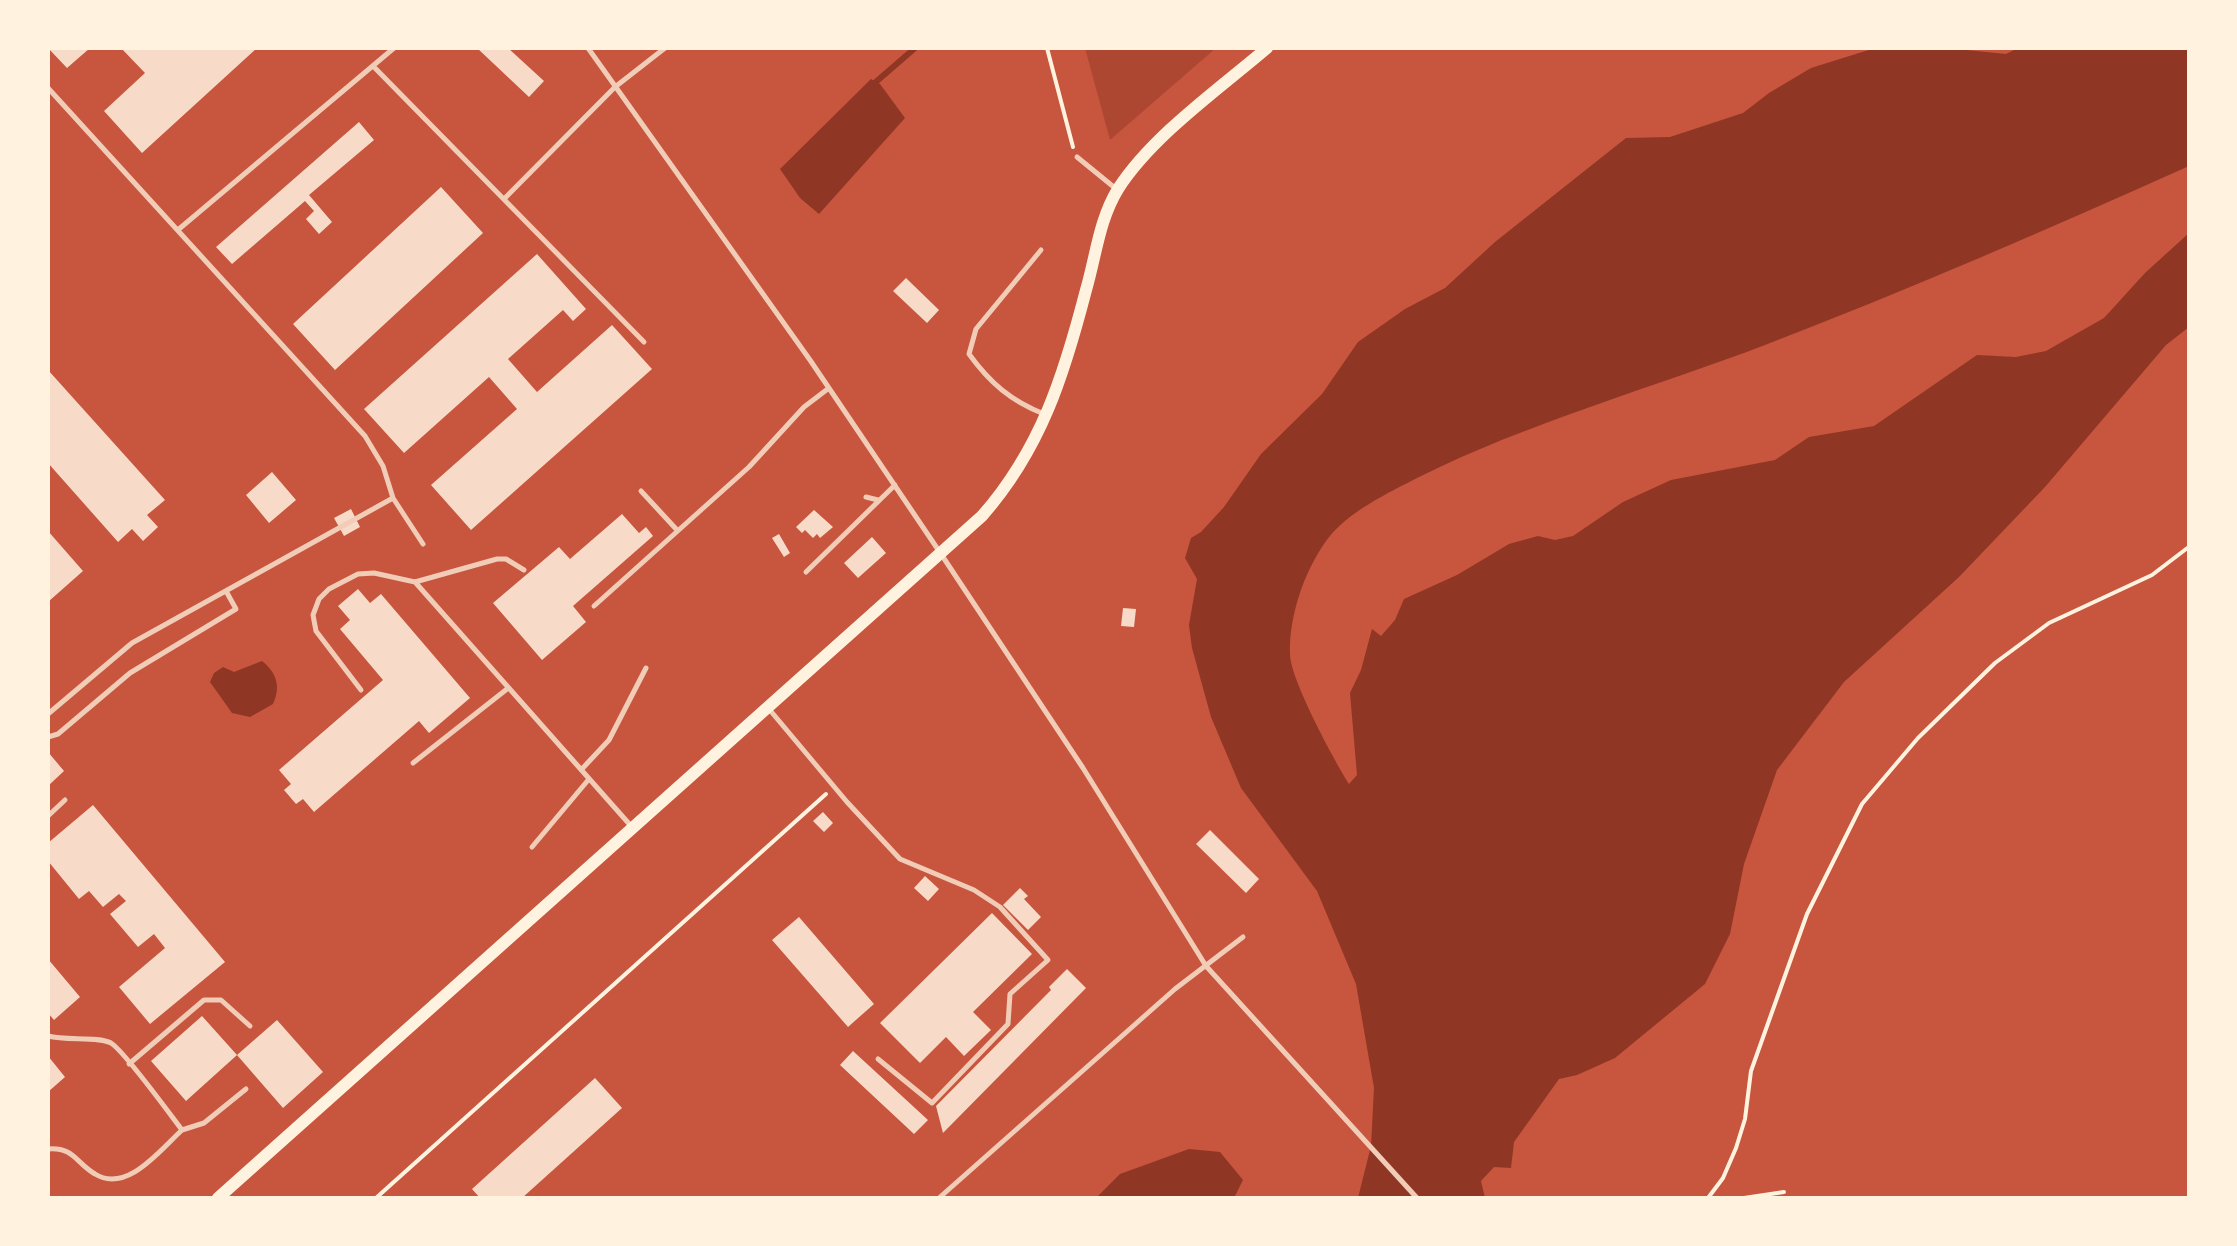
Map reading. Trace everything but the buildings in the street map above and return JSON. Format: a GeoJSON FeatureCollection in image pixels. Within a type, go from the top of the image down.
{"type":"FeatureCollection","features":[{"type":"Feature","properties":{"kind":"main road"},"geometry":{"type":"LineString","coordinates":[[218,1198],[942,554],[1004,491],[1047,416],[1075,334],[1101,228],[1118,190],[1162,140],[1267,48]]}},
{"type":"Feature","properties":{"kind":"lane"},"geometry":{"type":"LineString","coordinates":[[178,230],[394,48]]}},
{"type":"Feature","properties":{"kind":"lane"},"geometry":{"type":"LineString","coordinates":[[588,48],[942,554],[1083,768],[1206,966],[1417,1198]]}},
{"type":"Feature","properties":{"kind":"lane"},"geometry":{"type":"LineString","coordinates":[[504,199],[615,87],[666,48]]}},
{"type":"Feature","properties":{"kind":"lane"},"geometry":{"type":"LineString","coordinates":[[373,66],[644,342]]}},
{"type":"Feature","properties":{"kind":"lane"},"geometry":{"type":"LineString","coordinates":[[48,88],[365,436],[383,466],[393,498],[423,544]]}},
{"type":"Feature","properties":{"kind":"lane"},"geometry":{"type":"LineString","coordinates":[[1077,157],[1118,190]]}},
{"type":"Feature","properties":{"kind":"lane"},"geometry":{"type":"LineString","coordinates":[[1042,250],[976,329],[969,354],[1006,396],[1047,416]]}},
{"type":"Feature","properties":{"kind":"lane"},"geometry":{"type":"LineString","coordinates":[[594,606],[749,467],[804,407],[829,388]]}},
{"type":"Feature","properties":{"kind":"lane"},"geometry":{"type":"LineString","coordinates":[[806,572],[895,485]]}},
{"type":"Feature","properties":{"kind":"lane"},"geometry":{"type":"LineString","coordinates":[[641,491],[676,530]]}},
{"type":"Feature","properties":{"kind":"lane"},"geometry":{"type":"LineString","coordinates":[[866,497],[878,500]]}},
{"type":"Feature","properties":{"kind":"lane"},"geometry":{"type":"LineString","coordinates":[[48,714],[132,643],[393,498]]}},
{"type":"Feature","properties":{"kind":"lane"},"geometry":{"type":"LineString","coordinates":[[362,690],[316,631],[313,615],[319,599],[342,580],[374,574],[416,582],[496,558],[506,559],[524,570]]}},
{"type":"Feature","properties":{"kind":"lane"},"geometry":{"type":"LineString","coordinates":[[416,582],[507,690],[633,828]]}},
{"type":"Feature","properties":{"kind":"lane"},"geometry":{"type":"LineString","coordinates":[[48,738],[58,734],[130,673],[236,609],[226,591]]}},
{"type":"Feature","properties":{"kind":"lane"},"geometry":{"type":"LineString","coordinates":[[580,770],[610,740],[646,668]]}},
{"type":"Feature","properties":{"kind":"lane"},"geometry":{"type":"LineString","coordinates":[[412,763],[507,690]]}},
{"type":"Feature","properties":{"kind":"lane"},"geometry":{"type":"LineString","coordinates":[[768,708],[900,858],[974,890],[1000,907],[1048,960],[1010,994],[1008,1024],[932,1103],[878,1060]]}},
{"type":"Feature","properties":{"kind":"lane"},"geometry":{"type":"LineString","coordinates":[[532,847],[589,779]]}},
{"type":"Feature","properties":{"kind":"lane"},"geometry":{"type":"LineString","coordinates":[[48,816],[66,800]]}},
{"type":"Feature","properties":{"kind":"lane"},"geometry":{"type":"LineString","coordinates":[[939,1198],[1175,989],[1243,937]]}},
{"type":"Feature","properties":{"kind":"lane"},"geometry":{"type":"LineString","coordinates":[[129,1064],[204,1000],[221,1000],[250,1026]]}},
{"type":"Feature","properties":{"kind":"lane"},"geometry":{"type":"LineString","coordinates":[[48,1036],[72,1042],[92,1038],[111,1044],[182,1130]]}},
{"type":"Feature","properties":{"kind":"lane"},"geometry":{"type":"LineString","coordinates":[[48,1149],[77,1155],[95,1174],[115,1180],[138,1170],[182,1130],[204,1123],[246,1088]]}},
{"type":"Feature","properties":{"kind":"path"},"geometry":{"type":"LineString","coordinates":[[1047,48],[1064,122],[1077,157]]}},
{"type":"Feature","properties":{"kind":"path"},"geometry":{"type":"LineString","coordinates":[[1708,1198],[1724,1178],[1736,1148],[1745,1119],[1751,1071],[1807,914],[1862,804],[1918,738],[1995,663],[2050,623],[2152,575],[2190,546]]}},
{"type":"Feature","properties":{"kind":"path"},"geometry":{"type":"LineString","coordinates":[[376,1198],[834,787]]}},
{"type":"Feature","properties":{"kind":"path"},"geometry":{"type":"LineString","coordinates":[[1744,1198],[1784,1192]]}},
{"type":"Feature","properties":{"kind":"shaded area"},"geometry":{"type":"Polygon","coordinates":[[[1085,48],[1216,48],[1110,140],[1085,48]]]}},
{"type":"Feature","properties":{"kind":"shaded area"},"geometry":{"type":"Polygon","coordinates":[[[1875,48],[1947,48],[2006,54],[2018,48],[2189,48],[2189,166],[1819,324],[1504,439],[1419,477],[1356,512],[1326,541],[1311,566],[1299,595],[1290,640],[1297,681],[1349,784],[1357,775],[1350,693],[1372,629],[1381,636],[1395,620],[1404,599],[1457,575],[1509,544],[1538,536],[1555,540],[1573,536],[1623,502],[1671,480],[1775,460],[1809,437],[1874,426],[1977,355],[2016,357],[2046,351],[2104,318],[2189,233],[2189,327],[2166,345],[2045,487],[1959,577],[1844,682],[1777,770],[1744,864],[1730,934],[1705,984],[1615,1058],[1559,1079],[1514,1142],[1511,1168],[1494,1167],[1481,1181],[1485,1198],[1358,1198],[1371,1146],[1374,1088],[1356,984],[1317,891],[1241,788],[1211,717],[1189,625],[1197,579],[1185,558],[1191,538],[1224,507],[1261,454],[1322,394],[1358,342],[1405,309],[1445,288],[1495,242],[1626,138],[1670,137],[1743,113],[1811,68],[1875,48]]]}},
{"type":"Feature","properties":{"kind":"shaded area"},"geometry":{"type":"Polygon","coordinates":[[[871,79],[880,84],[905,118],[819,214],[800,198],[780,169],[871,79]]]}},
{"type":"Feature","properties":{"kind":"shaded area"},"geometry":{"type":"Polygon","coordinates":[[[262,661],[276,681],[273,704],[250,717],[232,713],[210,682],[214,673],[223,667],[234,672],[262,661]]]}},
{"type":"Feature","properties":{"kind":"shaded area"},"geometry":{"type":"Polygon","coordinates":[[[1189,1149],[1220,1152],[1243,1180],[1234,1198],[1096,1198],[1120,1174],[1189,1149]]]}},
{"type":"Feature","properties":{"kind":"waterway"},"geometry":{"type":"LineString","coordinates":[[870,87],[915,48]]}}]}
